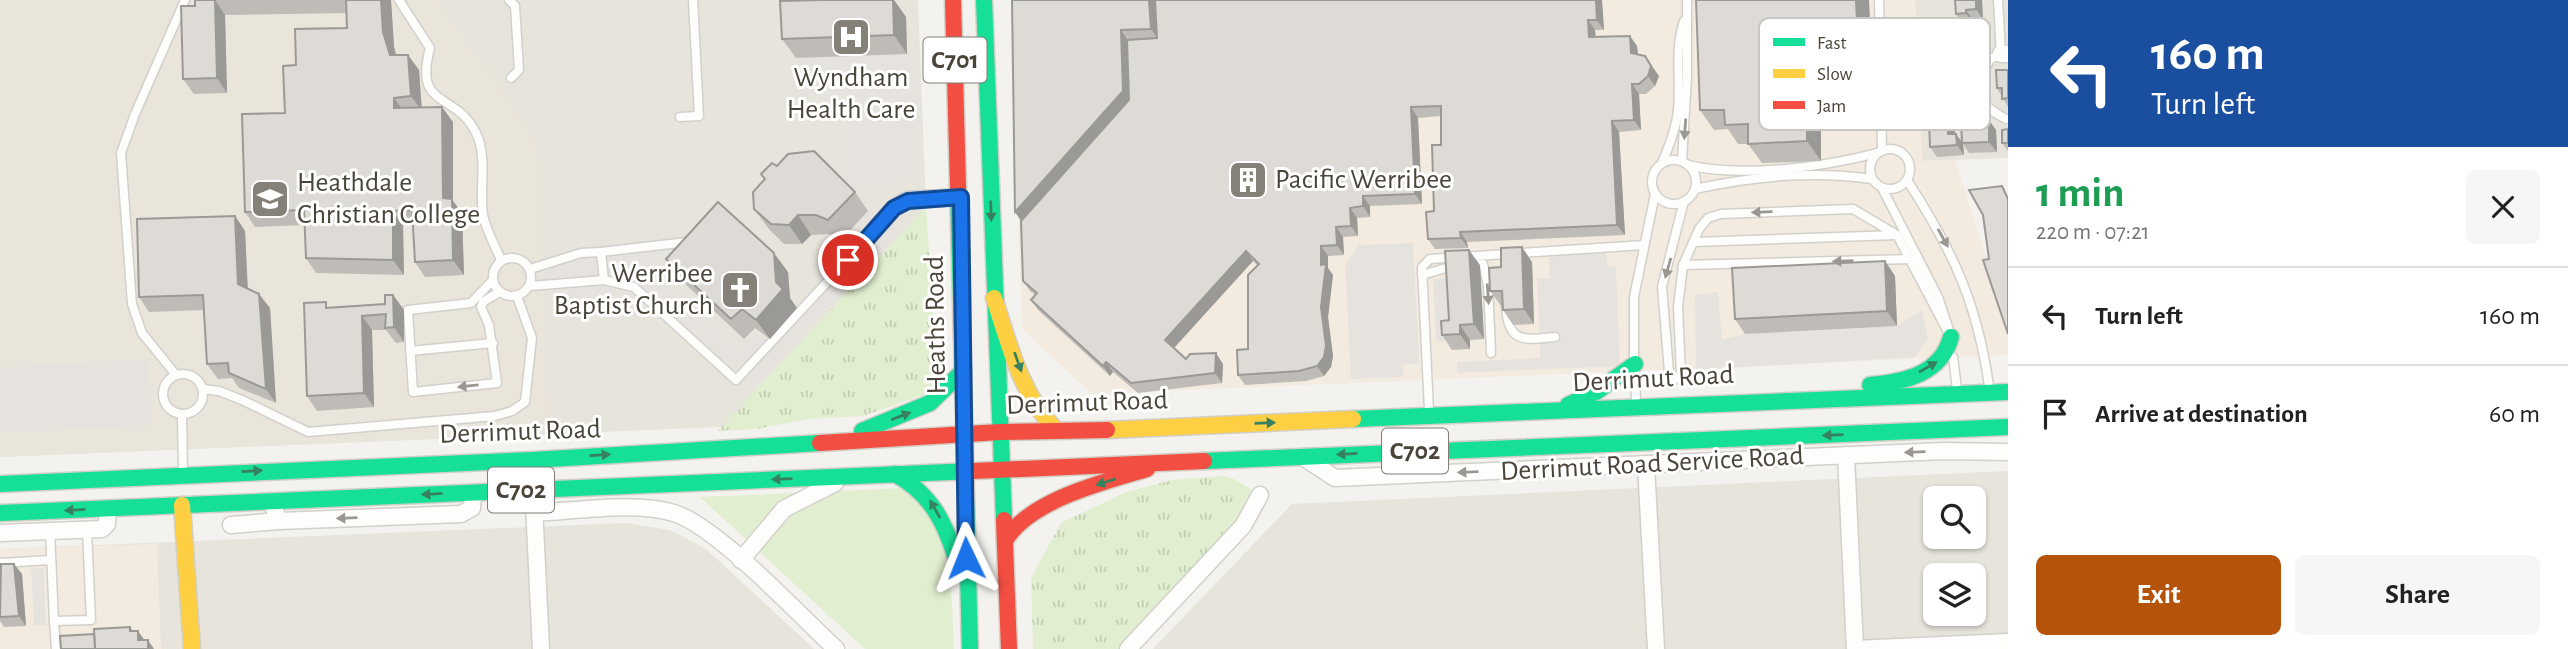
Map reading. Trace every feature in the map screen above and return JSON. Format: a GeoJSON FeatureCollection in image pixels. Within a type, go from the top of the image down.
{"type":"FeatureCollection","features":[{"type":"Feature","properties":{"kind":"main road","name":"Heaths Road"},"geometry":{"type":"LineString","coordinates":[[953,0],[961,197],[963,471],[970,649]]}},
{"type":"Feature","properties":{"kind":"main road","name":"Heaths Road"},"geometry":{"type":"LineString","coordinates":[[984,0],[1009,649]]}},
{"type":"Feature","properties":{"kind":"main road"},"geometry":{"type":"LineString","coordinates":[[961,197],[971,193],[980,183],[988,143]]}},
{"type":"Feature","properties":{"kind":"main road"},"geometry":{"type":"LineString","coordinates":[[994,298],[1024,379],[1039,410],[1056,430]]}},
{"type":"Feature","properties":{"kind":"main road"},"geometry":{"type":"LineString","coordinates":[[1743,401],[1774,389],[1885,384],[1935,364],[1943,358],[1951,338]]}},
{"type":"Feature","properties":{"kind":"main road"},"geometry":{"type":"LineString","coordinates":[[1548,411],[1596,392],[1635,364]]}},
{"type":"Feature","properties":{"kind":"main road"},"geometry":{"type":"LineString","coordinates":[[837,440],[932,404],[948,392],[963,371]]}},
{"type":"Feature","properties":{"kind":"main road","name":"Derrimut Road"},"geometry":{"type":"LineString","coordinates":[[0,513],[1660,440],[1974,409],[2008,392]]}},
{"type":"Feature","properties":{"kind":"main road","name":"Derrimut Road"},"geometry":{"type":"LineString","coordinates":[[0,484],[431,462],[532,460],[1000,432],[1743,401],[1974,409],[2008,427]]}},
{"type":"Feature","properties":{"kind":"main road"},"geometry":{"type":"LineString","coordinates":[[1660,440],[1672,404]]}},
{"type":"Feature","properties":{"kind":"main road"},"geometry":{"type":"LineString","coordinates":[[1636,406],[1660,440]]}},
{"type":"Feature","properties":{"kind":"main road"},"geometry":{"type":"LineString","coordinates":[[1965,452],[1974,409]]}},
{"type":"Feature","properties":{"kind":"main road"},"geometry":{"type":"LineString","coordinates":[[532,460],[533,490]]}},
{"type":"Feature","properties":{"kind":"main road"},"geometry":{"type":"LineString","coordinates":[[431,462],[466,476],[473,493]]}},
{"type":"Feature","properties":{"kind":"main road"},"geometry":{"type":"LineString","coordinates":[[1004,541],[1017,524],[1030,516],[1097,485],[1171,462]]}},
{"type":"Feature","properties":{"kind":"main road"},"geometry":{"type":"LineString","coordinates":[[895,474],[923,490],[938,511],[951,540],[968,595]]}},
{"type":"Feature","properties":{"kind":"main road"},"geometry":{"type":"LineString","coordinates":[[184,475],[192,649]]}},
{"type":"Feature","properties":{"kind":"main road"},"geometry":{"type":"LineString","coordinates":[[56,481],[96,491],[107,501],[108,509]]}},
{"type":"Feature","properties":{"kind":"street"},"geometry":{"type":"LineString","coordinates":[[843,265],[894,208],[908,201],[961,197]]}},
{"type":"Feature","properties":{"kind":"street","name":"Derrimut Road Service Road"},"geometry":{"type":"LineString","coordinates":[[1302,456],[1335,478],[1846,455],[2008,452]]}},
{"type":"Feature","properties":{"kind":"street"},"geometry":{"type":"LineString","coordinates":[[1846,455],[1855,649],[2008,642]]}},
{"type":"Feature","properties":{"kind":"street"},"geometry":{"type":"LineString","coordinates":[[1646,465],[1656,649]]}},
{"type":"Feature","properties":{"kind":"street"},"geometry":{"type":"LineString","coordinates":[[741,560],[784,509],[850,476]]}},
{"type":"Feature","properties":{"kind":"street"},"geometry":{"type":"LineString","coordinates":[[533,490],[541,649]]}},
{"type":"Feature","properties":{"kind":"street"},"geometry":{"type":"LineString","coordinates":[[231,525],[461,513],[472,508],[473,493]]}},
{"type":"Feature","properties":{"kind":"street"},"geometry":{"type":"LineString","coordinates":[[1128,649],[1242,526],[1260,495]]}},
{"type":"Feature","properties":{"kind":"street"},"geometry":{"type":"LineString","coordinates":[[271,501],[279,521]]}},
{"type":"Feature","properties":{"kind":"street"},"geometry":{"type":"LineString","coordinates":[[535,513],[636,508],[673,513],[700,526],[741,560],[836,649]]}},
{"type":"Feature","properties":{"kind":"street"},"geometry":{"type":"LineString","coordinates":[[0,533],[102,528],[107,524],[108,509]]}},
{"type":"Feature","properties":{"kind":"lane"},"geometry":{"type":"LineString","coordinates":[[176,375],[142,333],[132,304],[121,153],[135,114],[185,0]]}},
{"type":"Feature","properties":{"kind":"lane"},"geometry":{"type":"LineString","coordinates":[[399,0],[430,48],[424,72],[431,93],[471,121],[481,142],[483,215],[501,260]]}},
{"type":"Feature","properties":{"kind":"lane"},"geometry":{"type":"LineString","coordinates":[[509,0],[515,6],[519,70],[511,78]]}},
{"type":"Feature","properties":{"kind":"lane"},"geometry":{"type":"LineString","coordinates":[[680,117],[699,116],[693,0]]}},
{"type":"Feature","properties":{"kind":"lane"},"geometry":{"type":"LineString","coordinates":[[1687,0],[1685,163],[1695,176],[1695,189]]}},
{"type":"Feature","properties":{"kind":"lane"},"geometry":{"type":"LineString","coordinates":[[1879,0],[1879,18]]}},
{"type":"Feature","properties":{"kind":"lane"},"geometry":{"type":"LineString","coordinates":[[1998,0],[2005,54]]}},
{"type":"Feature","properties":{"kind":"lane"},"geometry":{"type":"LineString","coordinates":[[1636,406],[1634,297],[1656,194],[1652,181],[1673,133],[1678,110],[1677,41],[1686,12]]}},
{"type":"Feature","properties":{"kind":"lane"},"geometry":{"type":"LineString","coordinates":[[1990,110],[2006,119]]}},
{"type":"Feature","properties":{"kind":"lane"},"geometry":{"type":"LineString","coordinates":[[1872,179],[1870,162],[1879,151],[1879,130]]}},
{"type":"Feature","properties":{"kind":"lane"},"geometry":{"type":"LineString","coordinates":[[1662,163],[1672,160],[1716,170],[1825,165],[1895,149],[1906,156],[1910,167],[1907,180],[1959,268],[1975,311],[1974,409]]}},
{"type":"Feature","properties":{"kind":"lane"},"geometry":{"type":"LineString","coordinates":[[1672,404],[1662,287],[1684,201],[1695,189],[1788,175],[1837,174],[1872,179],[1882,188],[1938,297],[1974,409]]}},
{"type":"Feature","properties":{"kind":"lane"},"geometry":{"type":"LineString","coordinates":[[1882,188],[1893,189],[1907,180]]}},
{"type":"Feature","properties":{"kind":"lane"},"geometry":{"type":"LineString","coordinates":[[1656,194],[1671,204],[1684,201]]}},
{"type":"Feature","properties":{"kind":"lane"},"geometry":{"type":"LineString","coordinates":[[1670,383],[1681,375],[1678,307],[1683,265],[1708,218],[1735,213],[1853,209],[1897,235],[1940,322],[1951,338]]}},
{"type":"Feature","properties":{"kind":"lane"},"geometry":{"type":"LineString","coordinates":[[1694,242],[1897,235]]}},
{"type":"Feature","properties":{"kind":"lane"},"geometry":{"type":"LineString","coordinates":[[530,269],[581,253],[687,242]]}},
{"type":"Feature","properties":{"kind":"lane"},"geometry":{"type":"LineString","coordinates":[[1429,416],[1422,267],[1430,259],[1504,252],[1644,245]]}},
{"type":"Feature","properties":{"kind":"lane"},"geometry":{"type":"LineString","coordinates":[[601,252],[604,280]]}},
{"type":"Feature","properties":{"kind":"lane"},"geometry":{"type":"LineString","coordinates":[[1504,252],[1505,262]]}},
{"type":"Feature","properties":{"kind":"lane"},"geometry":{"type":"LineString","coordinates":[[499,292],[493,279],[494,271],[501,260],[514,257],[530,269]]}},
{"type":"Feature","properties":{"kind":"lane"},"geometry":{"type":"LineString","coordinates":[[1683,265],[1911,259]]}},
{"type":"Feature","properties":{"kind":"lane"},"geometry":{"type":"LineString","coordinates":[[1422,275],[1451,265],[1483,264],[1488,285],[1491,353]]}},
{"type":"Feature","properties":{"kind":"lane"},"geometry":{"type":"LineString","coordinates":[[517,296],[530,285],[604,280],[634,287],[736,380],[843,265]]}},
{"type":"Feature","properties":{"kind":"lane"},"geometry":{"type":"LineString","coordinates":[[530,269],[530,285]]}},
{"type":"Feature","properties":{"kind":"lane"},"geometry":{"type":"LineString","coordinates":[[493,279],[471,303],[408,310],[413,393],[496,383],[493,343],[481,307],[483,302],[499,292],[517,296]]}},
{"type":"Feature","properties":{"kind":"lane"},"geometry":{"type":"LineString","coordinates":[[203,389],[198,407],[182,414],[170,409],[163,396],[165,385],[176,375],[189,374],[203,389],[219,391],[242,400],[308,432],[495,416],[512,411],[525,402],[532,338],[517,296]]}},
{"type":"Feature","properties":{"kind":"lane"},"geometry":{"type":"LineString","coordinates":[[1506,306],[1507,321],[1516,336],[1525,340],[1555,337]]}},
{"type":"Feature","properties":{"kind":"lane"},"geometry":{"type":"LineString","coordinates":[[410,351],[493,343]]}},
{"type":"Feature","properties":{"kind":"lane"},"geometry":{"type":"LineString","coordinates":[[182,414],[184,475]]}},
{"type":"Feature","properties":{"kind":"lane"},"geometry":{"type":"LineString","coordinates":[[54,621],[91,620],[87,530]]}},
{"type":"Feature","properties":{"kind":"lane"},"geometry":{"type":"LineString","coordinates":[[50,531],[56,649]]}},
{"type":"Feature","properties":{"kind":"lane"},"geometry":{"type":"LineString","coordinates":[[0,563],[51,561]]}},
{"type":"Feature","properties":{"kind":"shaded area","name":"Heathdale Christian College"},"geometry":{"type":"Polygon","coordinates":[[[0,0],[918,0],[926,207],[722,427],[0,457],[0,0]]]}},
{"type":"Feature","properties":{"kind":"shaded area","name":"Heathdale Christian College"},"geometry":{"type":"Polygon","coordinates":[[[0,0],[438,0],[538,145],[550,434],[0,457],[0,0]]]}},
{"type":"Feature","properties":{"kind":"shaded area","name":"Pacific Werribee"},"geometry":{"type":"Polygon","coordinates":[[[1011,0],[1915,0],[1916,18],[1759,18],[1759,130],[1921,130],[1922,161],[1955,160],[2008,323],[2008,355],[1092,394],[1022,329],[1011,0]]]}},
{"type":"Feature","properties":{"kind":"shaded area"},"geometry":{"type":"Polygon","coordinates":[[[1915,0],[2008,0],[2008,158],[1922,161],[1921,130],[1990,130],[1990,18],[1916,18],[1915,0]]]}},
{"type":"Feature","properties":{"kind":"shaded area"},"geometry":{"type":"Polygon","coordinates":[[[920,54],[921,90],[791,97],[792,58],[920,54]]]}},
{"type":"Feature","properties":{"kind":"shaded area"},"geometry":{"type":"Polygon","coordinates":[[[921,93],[923,128],[918,129],[920,173],[905,174],[905,185],[846,189],[842,132],[849,132],[847,96],[921,93]]]}},
{"type":"Feature","properties":{"kind":"shaded area"},"geometry":{"type":"Polygon","coordinates":[[[870,211],[881,211],[900,230],[756,385],[747,376],[739,383],[726,380],[630,291],[614,287],[614,298],[553,302],[551,290],[544,291],[542,252],[590,245],[691,240],[696,243],[664,279],[742,352],[755,333],[768,345],[847,260],[839,255],[838,248],[870,211]]]}},
{"type":"Feature","properties":{"kind":"shaded area"},"geometry":{"type":"Polygon","coordinates":[[[1413,243],[1419,363],[1403,365],[1403,377],[1351,379],[1345,264],[1359,245],[1413,243]]]}},
{"type":"Feature","properties":{"kind":"shaded area"},"geometry":{"type":"Polygon","coordinates":[[[1606,253],[1607,266],[1616,266],[1620,366],[1457,373],[1457,362],[1540,358],[1537,278],[1550,278],[1549,256],[1606,253]]]}},
{"type":"Feature","properties":{"kind":"shaded area"},"geometry":{"type":"Polygon","coordinates":[[[1447,278],[1450,341],[1436,341],[1433,279],[1447,278]]]}},
{"type":"Feature","properties":{"kind":"shaded area"},"geometry":{"type":"Polygon","coordinates":[[[1718,292],[1722,340],[1745,334],[1897,326],[1922,310],[1928,339],[1915,357],[1696,370],[1695,295],[1718,292]]]}},
{"type":"Feature","properties":{"kind":"shaded area"},"geometry":{"type":"Polygon","coordinates":[[[148,359],[152,425],[0,433],[0,367],[148,359]]]}},
{"type":"Feature","properties":{"kind":"shaded area"},"geometry":{"type":"Polygon","coordinates":[[[2008,471],[2008,649],[1153,649],[1292,504],[2008,471]]]}},
{"type":"Feature","properties":{"kind":"shaded area"},"geometry":{"type":"Polygon","coordinates":[[[627,523],[670,530],[706,549],[814,649],[0,649],[0,549],[627,523]]]}},
{"type":"Feature","properties":{"kind":"shaded area"},"geometry":{"type":"Polygon","coordinates":[[[157,544],[161,649],[0,649],[0,549],[157,544]]]}},
{"type":"Feature","properties":{"kind":"shaded area"},"geometry":{"type":"Polygon","coordinates":[[[31,568],[44,568],[46,625],[34,626],[31,568]]]}},
{"type":"Feature","properties":{"kind":"green space"},"geometry":{"type":"Polygon","coordinates":[[[926,207],[937,375],[931,392],[863,416],[807,419],[757,429],[718,431],[926,207]]]}},
{"type":"Feature","properties":{"kind":"green space"},"geometry":{"type":"Polygon","coordinates":[[[1223,476],[1234,479],[1260,495],[1124,649],[1033,649],[1031,578],[1061,523],[1126,492],[1172,480],[1223,476]]]}},
{"type":"Feature","properties":{"kind":"green space"},"geometry":{"type":"Polygon","coordinates":[[[906,488],[921,502],[933,520],[941,540],[950,584],[954,649],[865,649],[700,497],[906,488]]]}},
{"type":"Feature","properties":{"kind":"building"},"geometry":{"type":"Polygon","coordinates":[[[195,0],[215,0],[217,78],[183,79],[181,6],[195,6],[195,0]]]}},
{"type":"Feature","properties":{"kind":"building"},"geometry":{"type":"Polygon","coordinates":[[[346,0],[381,0],[383,32],[390,55],[408,55],[411,96],[394,98],[394,108],[442,107],[443,198],[452,199],[453,260],[415,262],[412,210],[393,211],[393,260],[306,258],[304,210],[245,212],[242,114],[285,113],[283,66],[296,65],[295,29],[347,28],[346,0]]]}},
{"type":"Feature","properties":{"kind":"building"},"geometry":{"type":"Polygon","coordinates":[[[893,0],[894,35],[782,39],[780,1],[893,0]]]}},
{"type":"Feature","properties":{"kind":"building"},"geometry":{"type":"Polygon","coordinates":[[[1012,0],[1149,0],[1151,29],[1121,30],[1123,91],[1015,212],[1012,0]]]}},
{"type":"Feature","properties":{"kind":"building","name":"Pacific Werribee"},"geometry":{"type":"Polygon","coordinates":[[[1155,0],[1596,0],[1597,20],[1588,20],[1589,37],[1630,36],[1631,53],[1645,56],[1651,66],[1648,76],[1639,84],[1632,84],[1634,120],[1612,121],[1617,225],[1460,232],[1461,238],[1428,239],[1426,212],[1434,211],[1432,145],[1441,145],[1441,106],[1411,107],[1415,194],[1363,196],[1363,206],[1350,208],[1351,226],[1336,227],[1337,245],[1321,246],[1321,265],[1326,264],[1321,307],[1326,346],[1324,357],[1317,366],[1299,371],[1238,375],[1237,350],[1248,349],[1248,275],[1259,264],[1246,251],[1165,340],[1186,359],[1190,354],[1216,353],[1215,373],[1131,383],[1106,362],[1103,366],[1031,300],[1037,293],[1023,281],[1021,221],[1129,100],[1127,40],[1157,38],[1155,0]]]}},
{"type":"Feature","properties":{"kind":"building"},"geometry":{"type":"Polygon","coordinates":[[[1696,0],[1856,0],[1857,18],[1759,18],[1759,130],[1807,130],[1807,141],[1748,144],[1748,124],[1725,125],[1724,110],[1700,110],[1696,0]]]}},
{"type":"Feature","properties":{"kind":"building"},"geometry":{"type":"Polygon","coordinates":[[[1955,0],[1976,0],[1976,9],[1956,14],[1955,0]]]}},
{"type":"Feature","properties":{"kind":"building"},"geometry":{"type":"Polygon","coordinates":[[[1996,70],[2008,70],[2008,98],[2002,99],[2002,88],[1997,88],[1996,70]]]}},
{"type":"Feature","properties":{"kind":"building"},"geometry":{"type":"Polygon","coordinates":[[[2008,129],[2008,143],[2002,143],[2002,130],[2008,129]]]}},
{"type":"Feature","properties":{"kind":"building"},"geometry":{"type":"Polygon","coordinates":[[[1929,130],[1948,130],[1948,134],[1956,134],[1957,145],[1930,147],[1929,130]]]}},
{"type":"Feature","properties":{"kind":"building"},"geometry":{"type":"Polygon","coordinates":[[[1961,130],[1989,130],[1989,142],[1962,143],[1961,130]]]}},
{"type":"Feature","properties":{"kind":"building"},"geometry":{"type":"Polygon","coordinates":[[[814,151],[855,192],[828,220],[816,215],[798,215],[789,225],[771,224],[754,209],[753,192],[765,179],[761,174],[772,163],[777,166],[788,154],[814,151]]]}},
{"type":"Feature","properties":{"kind":"building"},"geometry":{"type":"Polygon","coordinates":[[[2002,186],[2008,199],[2008,334],[1983,260],[1989,259],[1983,215],[1969,190],[2002,186]]]}},
{"type":"Feature","properties":{"kind":"building","name":"Werribee Baptist Church"},"geometry":{"type":"Polygon","coordinates":[[[718,202],[774,253],[776,282],[783,289],[756,320],[742,309],[731,319],[666,259],[718,202]]]}},
{"type":"Feature","properties":{"kind":"building"},"geometry":{"type":"Polygon","coordinates":[[[235,216],[238,284],[259,294],[266,389],[229,373],[228,363],[207,364],[203,295],[139,297],[137,219],[235,216]]]}},
{"type":"Feature","properties":{"kind":"building"},"geometry":{"type":"Polygon","coordinates":[[[1522,247],[1524,309],[1503,310],[1502,291],[1490,291],[1489,268],[1501,267],[1501,248],[1522,247]]]}},
{"type":"Feature","properties":{"kind":"building"},"geometry":{"type":"Polygon","coordinates":[[[1469,250],[1474,324],[1460,325],[1460,334],[1442,335],[1441,321],[1449,320],[1445,251],[1469,250]]]}},
{"type":"Feature","properties":{"kind":"building"},"geometry":{"type":"Polygon","coordinates":[[[1885,261],[1887,311],[1735,319],[1732,268],[1885,261]]]}},
{"type":"Feature","properties":{"kind":"building"},"geometry":{"type":"Polygon","coordinates":[[[385,295],[393,295],[394,327],[385,328],[386,314],[362,316],[364,393],[307,396],[304,303],[326,302],[326,308],[385,304],[385,295]]]}},
{"type":"Feature","properties":{"kind":"building"},"geometry":{"type":"Polygon","coordinates":[[[1,564],[14,564],[19,616],[0,617],[1,564]]]}},
{"type":"Feature","properties":{"kind":"building"},"geometry":{"type":"Polygon","coordinates":[[[130,627],[130,631],[138,631],[138,640],[148,640],[148,649],[95,649],[94,629],[130,627]]]}},
{"type":"Feature","properties":{"kind":"building"},"geometry":{"type":"Polygon","coordinates":[[[94,634],[95,649],[61,649],[60,636],[94,634]]]}},
{"type":"Feature","properties":{"kind":"traffic: fast"},"geometry":{"type":"LineString","coordinates":[[984,0],[1004,520]]}},
{"type":"Feature","properties":{"kind":"traffic: fast"},"geometry":{"type":"LineString","coordinates":[[958,187],[970,649]]}},
{"type":"Feature","properties":{"kind":"traffic: fast"},"geometry":{"type":"LineString","coordinates":[[1870,385],[1920,374],[1939,360],[1951,337]]}},
{"type":"Feature","properties":{"kind":"traffic: fast"},"geometry":{"type":"LineString","coordinates":[[1568,405],[1596,392],[1635,364]]}},
{"type":"Feature","properties":{"kind":"traffic: fast"},"geometry":{"type":"LineString","coordinates":[[862,431],[930,403],[963,371]]}},
{"type":"Feature","properties":{"kind":"traffic: fast"},"geometry":{"type":"LineString","coordinates":[[1353,419],[2008,392]]}},
{"type":"Feature","properties":{"kind":"traffic: fast"},"geometry":{"type":"LineString","coordinates":[[1204,461],[2008,427]]}},
{"type":"Feature","properties":{"kind":"traffic: fast"},"geometry":{"type":"LineString","coordinates":[[0,484],[532,460],[820,443]]}},
{"type":"Feature","properties":{"kind":"traffic: fast"},"geometry":{"type":"LineString","coordinates":[[0,513],[973,471]]}},
{"type":"Feature","properties":{"kind":"traffic: fast"},"geometry":{"type":"LineString","coordinates":[[895,474],[919,491],[936,512],[958,565]]}},
{"type":"Feature","properties":{"kind":"traffic: slow"},"geometry":{"type":"LineString","coordinates":[[994,298],[1025,385],[1056,430]]}},
{"type":"Feature","properties":{"kind":"traffic: slow"},"geometry":{"type":"LineString","coordinates":[[1107,430],[1353,419]]}},
{"type":"Feature","properties":{"kind":"traffic: slow"},"geometry":{"type":"LineString","coordinates":[[182,505],[192,649]]}},
{"type":"Feature","properties":{"kind":"traffic: jam"},"geometry":{"type":"LineString","coordinates":[[953,0],[958,187]]}},
{"type":"Feature","properties":{"kind":"traffic: jam"},"geometry":{"type":"LineString","coordinates":[[820,443],[1000,432],[1107,430]]}},
{"type":"Feature","properties":{"kind":"traffic: jam"},"geometry":{"type":"LineString","coordinates":[[973,471],[1204,461]]}},
{"type":"Feature","properties":{"kind":"traffic: jam"},"geometry":{"type":"LineString","coordinates":[[1005,541],[1031,514],[1049,504],[1069,494],[1147,469]]}},
{"type":"Feature","properties":{"kind":"traffic: jam"},"geometry":{"type":"LineString","coordinates":[[1004,520],[1009,649]]}},
{"type":"Feature","properties":{"kind":"place","name":"Wyndham Health Care"},"geometry":{"type":"Point","coordinates":[851,37]}},
{"type":"Feature","properties":{"kind":"place","name":"Pacific Werribee"},"geometry":{"type":"Point","coordinates":[1248,180]}},
{"type":"Feature","properties":{"kind":"place","name":"Heathdale Christian College"},"geometry":{"type":"Point","coordinates":[270,199]}},
{"type":"Feature","properties":{"kind":"place","name":"Werribee Baptist Church"},"geometry":{"type":"Point","coordinates":[740,290]}},
{"type":"Feature","properties":{"kind":"route"},"geometry":{"type":"LineString","coordinates":[[848,260],[894,208],[908,201],[961,197],[966,558]]}}]}
